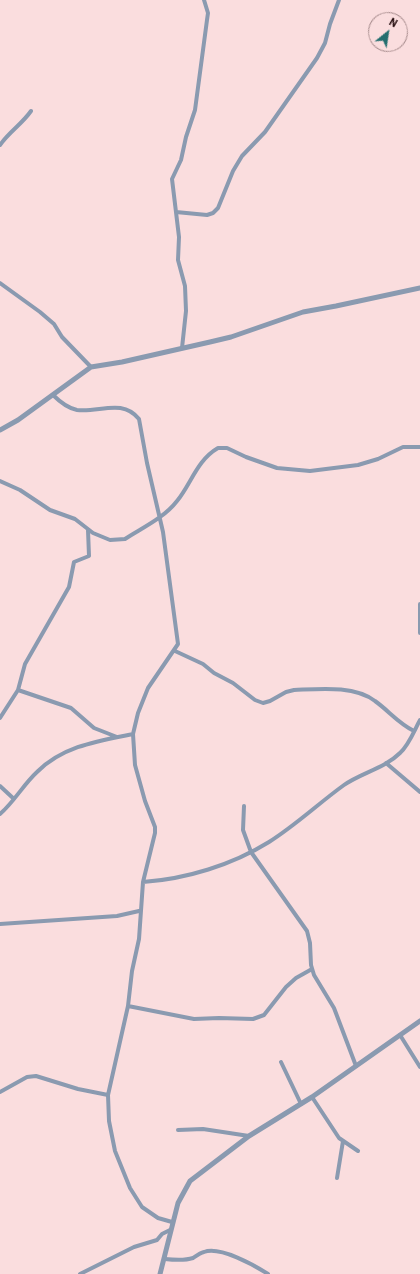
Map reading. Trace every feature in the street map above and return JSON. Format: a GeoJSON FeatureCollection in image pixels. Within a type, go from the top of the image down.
{"type":"FeatureCollection","features":[{"type":"Feature","properties":{"kind":"street"},"geometry":{"type":"LineString","coordinates":[[182,348],[186,311],[185,286],[178,260],[179,237],[172,179],[181,160],[186,137],[195,110],[208,13],[204,0]]}},
{"type":"Feature","properties":{"kind":"street"},"geometry":{"type":"LineString","coordinates":[[176,212],[208,215],[213,213],[218,208],[233,171],[242,156],[265,132],[317,58],[325,43],[333,13],[339,0]]}},
{"type":"Feature","properties":{"kind":"street"},"geometry":{"type":"LineString","coordinates":[[0,145],[7,135],[23,123],[31,111]]}},
{"type":"Feature","properties":{"kind":"street"},"geometry":{"type":"LineString","coordinates":[[0,283],[30,304],[54,324],[62,337],[91,367]]}},
{"type":"Feature","properties":{"kind":"street"},"geometry":{"type":"LineString","coordinates":[[0,430],[53,395],[91,367],[122,362],[230,337],[303,312],[420,288]]}},
{"type":"Feature","properties":{"kind":"street"},"geometry":{"type":"LineString","coordinates":[[53,395],[67,407],[76,410],[85,411],[113,407],[127,410],[135,414],[139,420],[146,463],[159,517],[168,564],[174,626],[178,644],[175,651],[164,663],[148,688],[138,713],[133,734],[135,765],[145,801],[155,827],[154,838],[145,866],[139,911],[139,939],[132,971],[128,1006],[108,1095],[109,1121],[115,1151],[130,1188],[142,1207],[158,1218],[172,1222]]}},
{"type":"Feature","properties":{"kind":"street"},"geometry":{"type":"LineString","coordinates":[[0,482],[20,490],[50,510],[75,519],[93,533],[116,541],[125,539],[159,517],[177,501],[197,468],[218,448],[227,448],[246,457],[277,468],[310,470],[358,465],[403,447],[420,447]]}},
{"type":"Feature","properties":{"kind":"street"},"geometry":{"type":"LineString","coordinates":[[0,718],[18,690],[26,664],[69,587],[74,562],[89,556],[88,530]]}},
{"type":"Feature","properties":{"kind":"street"},"geometry":{"type":"LineString","coordinates":[[420,604],[420,633]]}},
{"type":"Feature","properties":{"kind":"street"},"geometry":{"type":"LineString","coordinates":[[175,651],[203,664],[214,673],[233,683],[255,700],[263,703],[270,701],[286,692],[294,690],[353,692],[374,700],[399,723],[414,731]]}},
{"type":"Feature","properties":{"kind":"street"},"geometry":{"type":"LineString","coordinates":[[18,690],[71,708],[94,728],[119,737]]}},
{"type":"Feature","properties":{"kind":"street"},"geometry":{"type":"LineString","coordinates":[[143,882],[168,880],[189,875],[251,852],[281,834],[359,775],[386,762],[400,753],[420,720]]}},
{"type":"Feature","properties":{"kind":"street"},"geometry":{"type":"LineString","coordinates":[[0,814],[37,772],[52,758],[68,750],[133,734]]}},
{"type":"Feature","properties":{"kind":"street"},"geometry":{"type":"LineString","coordinates":[[386,762],[420,792]]}},
{"type":"Feature","properties":{"kind":"street"},"geometry":{"type":"LineString","coordinates":[[0,786],[14,799]]}},
{"type":"Feature","properties":{"kind":"street"},"geometry":{"type":"LineString","coordinates":[[244,806],[243,830],[251,852],[307,931],[310,943],[312,969],[334,1008],[356,1066]]}},
{"type":"Feature","properties":{"kind":"street"},"geometry":{"type":"LineString","coordinates":[[0,924],[117,916],[139,911]]}},
{"type":"Feature","properties":{"kind":"street"},"geometry":{"type":"LineString","coordinates":[[128,1006],[194,1019],[219,1018],[253,1020],[264,1015],[286,987],[296,978],[312,969]]}},
{"type":"Feature","properties":{"kind":"street"},"geometry":{"type":"LineString","coordinates":[[160,1274],[178,1203],[190,1181],[249,1136],[312,1097],[420,1021]]}},
{"type":"Feature","properties":{"kind":"street"},"geometry":{"type":"LineString","coordinates":[[400,1035],[420,1066]]}},
{"type":"Feature","properties":{"kind":"street"},"geometry":{"type":"LineString","coordinates":[[281,1062],[301,1104]]}},
{"type":"Feature","properties":{"kind":"street"},"geometry":{"type":"LineString","coordinates":[[0,1092],[27,1077],[36,1076],[78,1089],[108,1095]]}},
{"type":"Feature","properties":{"kind":"street"},"geometry":{"type":"LineString","coordinates":[[312,1097],[331,1128],[343,1141],[358,1150]]}},
{"type":"Feature","properties":{"kind":"street"},"geometry":{"type":"LineString","coordinates":[[178,1130],[203,1129],[249,1136]]}},
{"type":"Feature","properties":{"kind":"street"},"geometry":{"type":"LineString","coordinates":[[337,1178],[338,1162],[343,1141]]}},
{"type":"Feature","properties":{"kind":"street"},"geometry":{"type":"LineString","coordinates":[[80,1274],[134,1247],[157,1240],[162,1234],[170,1230]]}},
{"type":"Feature","properties":{"kind":"street"},"geometry":{"type":"LineString","coordinates":[[165,1259],[178,1261],[211,1251],[243,1260],[268,1274]]}}]}
